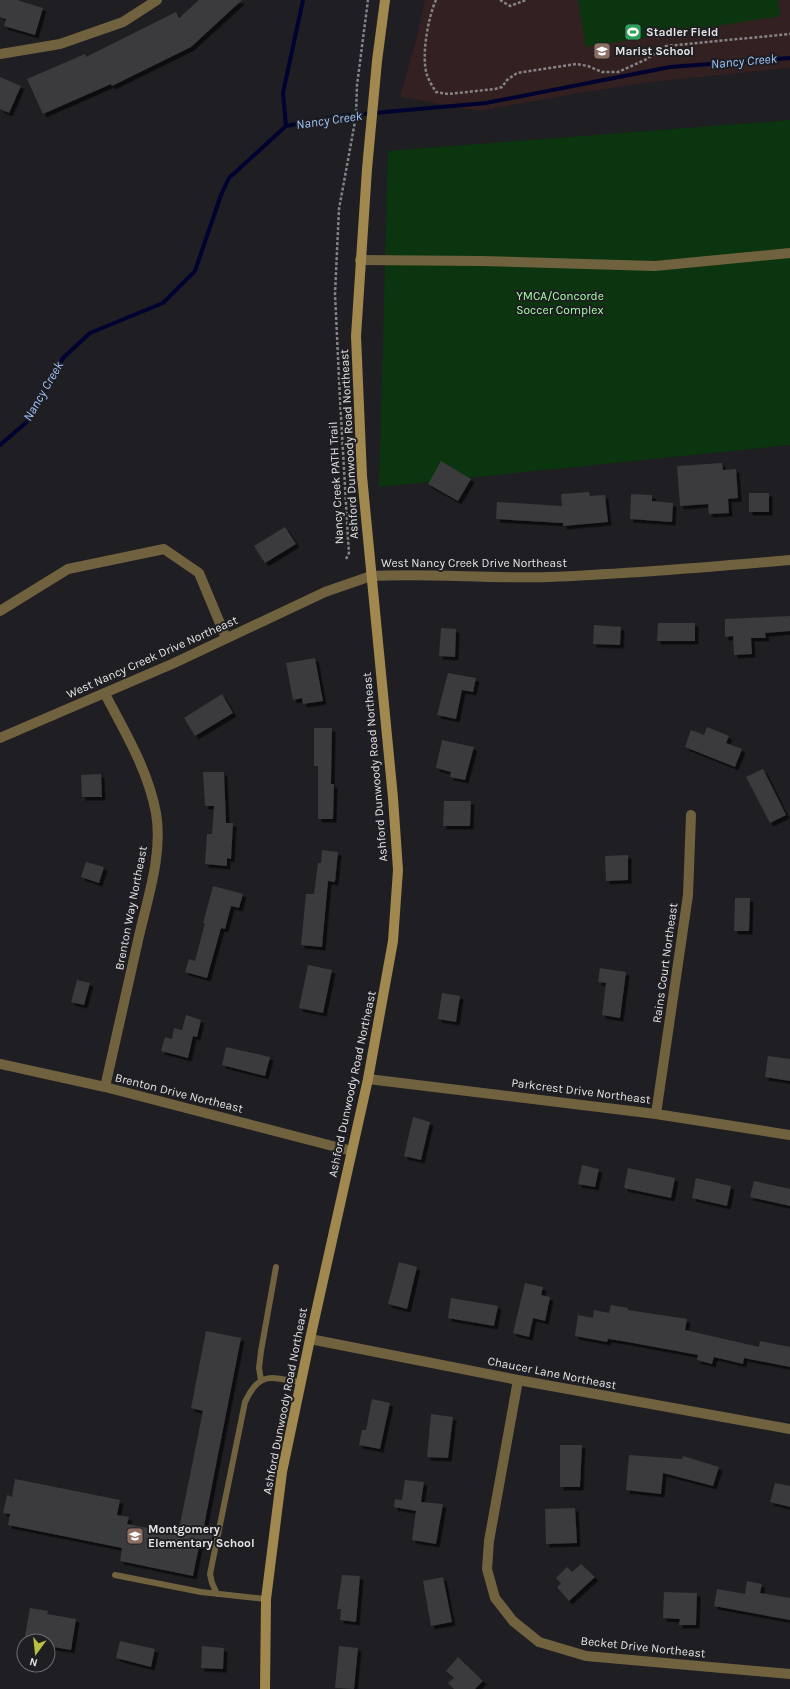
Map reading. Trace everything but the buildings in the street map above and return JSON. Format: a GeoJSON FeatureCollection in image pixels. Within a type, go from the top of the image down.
{"type":"FeatureCollection","features":[{"type":"Feature","properties":{"kind":"main road","name":"Ashford Dunwoody Road Northeast"},"geometry":{"type":"LineString","coordinates":[[265,1689],[266,1599],[282,1472],[368,1078],[393,941],[398,870],[393,798],[362,476],[357,351],[360,260],[367,169],[377,61],[385,0]]}},
{"type":"Feature","properties":{"kind":"street"},"geometry":{"type":"LineString","coordinates":[[0,54],[60,44],[123,22],[157,0]]}},
{"type":"Feature","properties":{"kind":"street"},"geometry":{"type":"LineString","coordinates":[[360,260],[482,261],[655,266],[790,253]]}},
{"type":"Feature","properties":{"kind":"street"},"geometry":{"type":"LineString","coordinates":[[0,611],[68,569],[164,549],[199,573],[226,638]]}},
{"type":"Feature","properties":{"kind":"street","name":"West Nancy Creek Drive Northeast"},"geometry":{"type":"LineString","coordinates":[[0,738],[104,694],[325,592],[371,576],[548,577],[628,573],[790,560]]}},
{"type":"Feature","properties":{"kind":"street","name":"Brenton Way Northeast"},"geometry":{"type":"LineString","coordinates":[[104,694],[136,752],[149,786],[156,815],[157,846],[152,882],[105,1087]]}},
{"type":"Feature","properties":{"kind":"street","name":"Rains Court Northeast"},"geometry":{"type":"LineString","coordinates":[[656,1114],[688,895],[691,815]]}},
{"type":"Feature","properties":{"kind":"street","name":"Brenton Drive Northeast"},"geometry":{"type":"LineString","coordinates":[[0,1064],[105,1087],[352,1151]]}},
{"type":"Feature","properties":{"kind":"street","name":"Parkcrest Drive Northeast"},"geometry":{"type":"LineString","coordinates":[[368,1078],[656,1114],[790,1135]]}},
{"type":"Feature","properties":{"kind":"street","name":"Chaucer Lane Northeast"},"geometry":{"type":"LineString","coordinates":[[310,1339],[518,1380],[790,1429]]}},
{"type":"Feature","properties":{"kind":"street","name":"Becket Drive Northeast"},"geometry":{"type":"LineString","coordinates":[[518,1380],[489,1541],[487,1569],[495,1598],[513,1621],[539,1642],[586,1656],[790,1674]]}},
{"type":"Feature","properties":{"kind":"lane"},"geometry":{"type":"LineString","coordinates":[[261,1380],[259,1368],[261,1351],[276,1267]]}},
{"type":"Feature","properties":{"kind":"lane"},"geometry":{"type":"LineString","coordinates":[[217,1594],[212,1584],[210,1574],[246,1402],[254,1386],[261,1380],[268,1378],[301,1382]]}},
{"type":"Feature","properties":{"kind":"lane"},"geometry":{"type":"LineString","coordinates":[[115,1575],[217,1594],[266,1599]]}},
{"type":"Feature","properties":{"kind":"path","name":"Nancy Creek PATH Trail"},"geometry":{"type":"LineString","coordinates":[[346,559],[349,552],[340,399],[336,294],[339,209],[356,116],[357,85],[368,0]]}},
{"type":"Feature","properties":{"kind":"path"},"geometry":{"type":"LineString","coordinates":[[436,0],[430,20],[425,52],[427,74],[436,92],[448,94],[495,89],[502,87],[507,80],[517,73],[576,64],[588,66],[602,72],[618,72],[645,60],[666,46],[790,34]]}},
{"type":"Feature","properties":{"kind":"path"},"geometry":{"type":"LineString","coordinates":[[500,0],[510,6],[526,0]]}},
{"type":"Feature","properties":{"kind":"shaded area","name":"Marist School"},"geometry":{"type":"Polygon","coordinates":[[[425,0],[790,0],[790,68],[651,82],[479,111],[400,97],[418,33],[425,0]]]}},
{"type":"Feature","properties":{"kind":"green space","name":"Stadler Field"},"geometry":{"type":"Polygon","coordinates":[[[578,0],[778,0],[780,16],[586,47],[578,0]]]}},
{"type":"Feature","properties":{"kind":"green space","name":"YMCA/Concorde Soccer Complex"},"geometry":{"type":"Polygon","coordinates":[[[790,120],[790,445],[379,487],[388,151],[790,120]]]}},
{"type":"Feature","properties":{"kind":"waterway"},"geometry":{"type":"LineString","coordinates":[[286,126],[283,93],[303,0]]}},
{"type":"Feature","properties":{"kind":"waterway","name":"Nancy Creek"},"geometry":{"type":"LineString","coordinates":[[0,445],[28,421],[63,358],[90,333],[163,303],[195,271],[221,195],[229,178],[286,126],[340,116],[486,103],[670,67],[790,58]]}},
{"type":"Feature","properties":{"kind":"place","name":"Stadler Field"},"geometry":{"type":"Point","coordinates":[633,32]}},
{"type":"Feature","properties":{"kind":"place","name":"Marist School"},"geometry":{"type":"Point","coordinates":[602,51]}},
{"type":"Feature","properties":{"kind":"place","name":"Montgomery Elementary School"},"geometry":{"type":"Point","coordinates":[135,1536]}}]}
